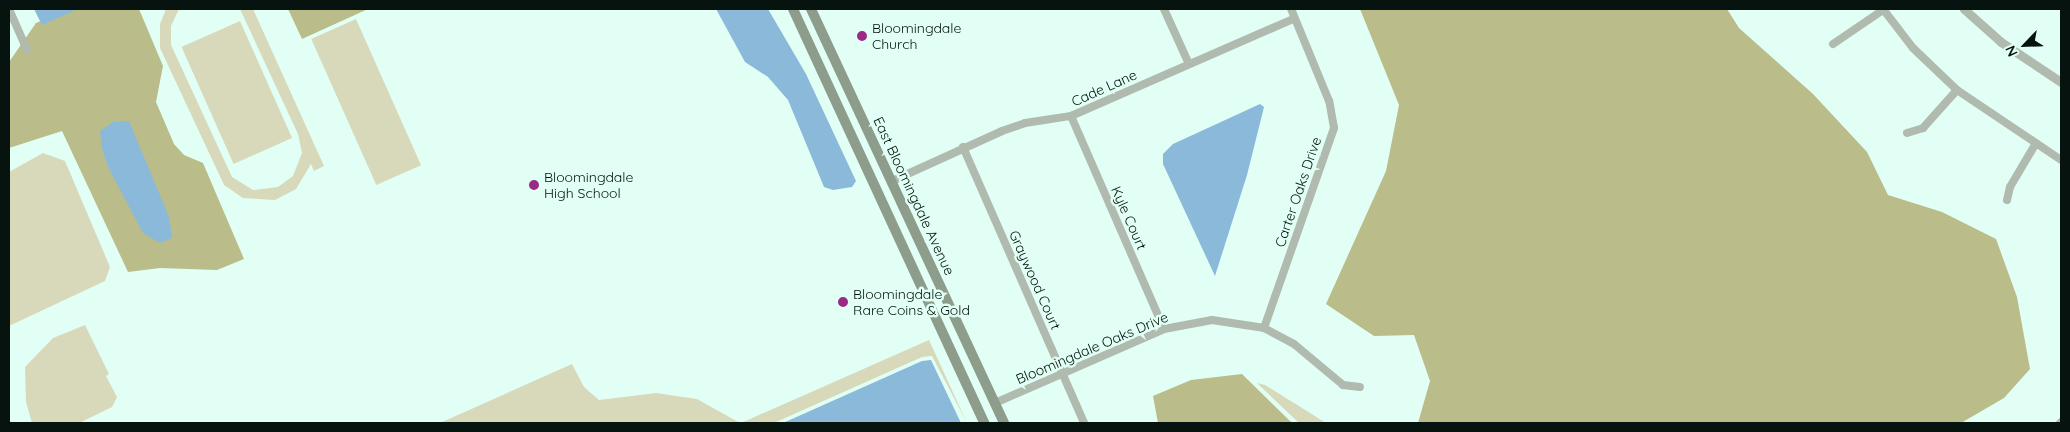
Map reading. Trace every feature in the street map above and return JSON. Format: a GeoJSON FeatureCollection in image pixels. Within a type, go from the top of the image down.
{"type":"FeatureCollection","features":[{"type":"Feature","properties":{"kind":"main road"},"geometry":{"type":"LineString","coordinates":[[792,9],[984,423]]}},
{"type":"Feature","properties":{"kind":"main road","name":"East Bloomingdale Avenue"},"geometry":{"type":"LineString","coordinates":[[811,9],[1004,423]]}},
{"type":"Feature","properties":{"kind":"main road"},"geometry":{"type":"LineString","coordinates":[[876,188],[892,180]]}},
{"type":"Feature","properties":{"kind":"main road"},"geometry":{"type":"LineString","coordinates":[[940,327],[960,327]]}},
{"type":"Feature","properties":{"kind":"street"},"geometry":{"type":"LineString","coordinates":[[9,9],[27,50]]}},
{"type":"Feature","properties":{"kind":"street"},"geometry":{"type":"LineString","coordinates":[[1164,9],[1189,64]]}},
{"type":"Feature","properties":{"kind":"street","name":"Carter Oaks Drive"},"geometry":{"type":"LineString","coordinates":[[1264,328],[1334,128],[1329,101],[1290,9]]}},
{"type":"Feature","properties":{"kind":"street"},"geometry":{"type":"LineString","coordinates":[[1833,44],[1883,9],[1913,48],[1957,90],[2061,160]]}},
{"type":"Feature","properties":{"kind":"street"},"geometry":{"type":"LineString","coordinates":[[1964,9],[2001,42],[2061,82]]}},
{"type":"Feature","properties":{"kind":"street","name":"Cade Lane"},"geometry":{"type":"LineString","coordinates":[[892,180],[963,147],[1025,123],[1071,116],[1295,18]]}},
{"type":"Feature","properties":{"kind":"street"},"geometry":{"type":"LineString","coordinates":[[1907,133],[1924,128],[1957,90]]}},
{"type":"Feature","properties":{"kind":"street","name":"Kyle Court"},"geometry":{"type":"LineString","coordinates":[[1071,116],[1164,329]]}},
{"type":"Feature","properties":{"kind":"street"},"geometry":{"type":"LineString","coordinates":[[2007,200],[2010,187],[2036,143]]}},
{"type":"Feature","properties":{"kind":"street","name":"Graywood Court"},"geometry":{"type":"LineString","coordinates":[[963,147],[1084,423]]}},
{"type":"Feature","properties":{"kind":"street","name":"Bloomingdale Oaks Drive"},"geometry":{"type":"LineString","coordinates":[[995,403],[1164,329],[1212,320],[1264,328],[1294,344],[1344,385],[1360,387]]}},
{"type":"Feature","properties":{"kind":"green space"},"geometry":{"type":"Polygon","coordinates":[[[68,9],[139,9],[163,66],[156,102],[174,144],[184,155],[203,163],[244,259],[217,270],[160,268],[128,272],[62,131],[9,148],[9,62],[36,23],[68,9]]]}},
{"type":"Feature","properties":{"kind":"green space"},"geometry":{"type":"Polygon","coordinates":[[[166,9],[179,9],[171,26],[171,45],[232,177],[253,190],[278,187],[293,176],[302,153],[298,134],[240,9],[253,9],[324,166],[314,171],[311,164],[296,189],[275,200],[243,198],[224,185],[160,48],[160,24],[166,9]]]}},
{"type":"Feature","properties":{"kind":"green space"},"geometry":{"type":"Polygon","coordinates":[[[288,9],[368,9],[302,39],[288,9]]]}},
{"type":"Feature","properties":{"kind":"green space"},"geometry":{"type":"Polygon","coordinates":[[[1360,9],[1727,9],[1739,28],[1813,94],[1867,152],[1888,195],[1942,212],[1996,239],[2017,297],[2030,369],[2004,398],[1961,423],[1418,423],[1430,381],[1414,335],[1374,336],[1326,304],[1386,171],[1399,105],[1360,9]]]}},
{"type":"Feature","properties":{"kind":"green space"},"geometry":{"type":"Polygon","coordinates":[[[356,19],[421,165],[376,185],[311,39],[356,19]]]}},
{"type":"Feature","properties":{"kind":"green space"},"geometry":{"type":"Polygon","coordinates":[[[240,21],[292,138],[234,164],[182,47],[240,21]]]}},
{"type":"Feature","properties":{"kind":"green space"},"geometry":{"type":"Polygon","coordinates":[[[43,153],[65,161],[110,267],[105,281],[9,326],[9,172],[43,153]]]}},
{"type":"Feature","properties":{"kind":"green space"},"geometry":{"type":"Polygon","coordinates":[[[85,325],[109,374],[106,376],[117,397],[112,407],[79,423],[32,423],[26,402],[25,367],[53,338],[85,325]]]}},
{"type":"Feature","properties":{"kind":"green space"},"geometry":{"type":"Polygon","coordinates":[[[929,340],[967,423],[932,356],[922,357],[774,423],[741,423],[929,340]]]}},
{"type":"Feature","properties":{"kind":"green space"},"geometry":{"type":"Polygon","coordinates":[[[572,364],[584,387],[599,400],[656,393],[697,399],[740,423],[440,423],[572,364]]]}},
{"type":"Feature","properties":{"kind":"green space"},"geometry":{"type":"Polygon","coordinates":[[[1242,374],[1292,423],[1158,423],[1153,396],[1191,380],[1242,374]]]}},
{"type":"Feature","properties":{"kind":"green space"},"geometry":{"type":"Polygon","coordinates":[[[1257,383],[1265,385],[1326,423],[1299,423],[1257,383]]]}},
{"type":"Feature","properties":{"kind":"water"},"geometry":{"type":"Polygon","coordinates":[[[34,9],[78,9],[42,25],[34,9]]]}},
{"type":"Feature","properties":{"kind":"water"},"geometry":{"type":"Polygon","coordinates":[[[716,9],[768,9],[806,74],[856,181],[852,187],[833,190],[824,187],[788,100],[768,77],[745,62],[716,9]]]}},
{"type":"Feature","properties":{"kind":"water"},"geometry":{"type":"Polygon","coordinates":[[[1260,104],[1264,107],[1247,175],[1215,276],[1163,164],[1163,154],[1173,144],[1260,104]]]}},
{"type":"Feature","properties":{"kind":"water"},"geometry":{"type":"Polygon","coordinates":[[[129,121],[169,217],[172,238],[160,243],[143,233],[109,169],[102,149],[100,131],[113,122],[129,121]]]}},
{"type":"Feature","properties":{"kind":"water"},"geometry":{"type":"Polygon","coordinates":[[[931,360],[961,423],[783,423],[922,361],[931,360]]]}},
{"type":"Feature","properties":{"kind":"place","name":"Bloomingdale Church"},"geometry":{"type":"Point","coordinates":[862,36]}},
{"type":"Feature","properties":{"kind":"place","name":"Bloomingdale High School"},"geometry":{"type":"Point","coordinates":[534,185]}},
{"type":"Feature","properties":{"kind":"place","name":"Bloomingdale Rare Coins & Gold"},"geometry":{"type":"Point","coordinates":[843,302]}}]}
